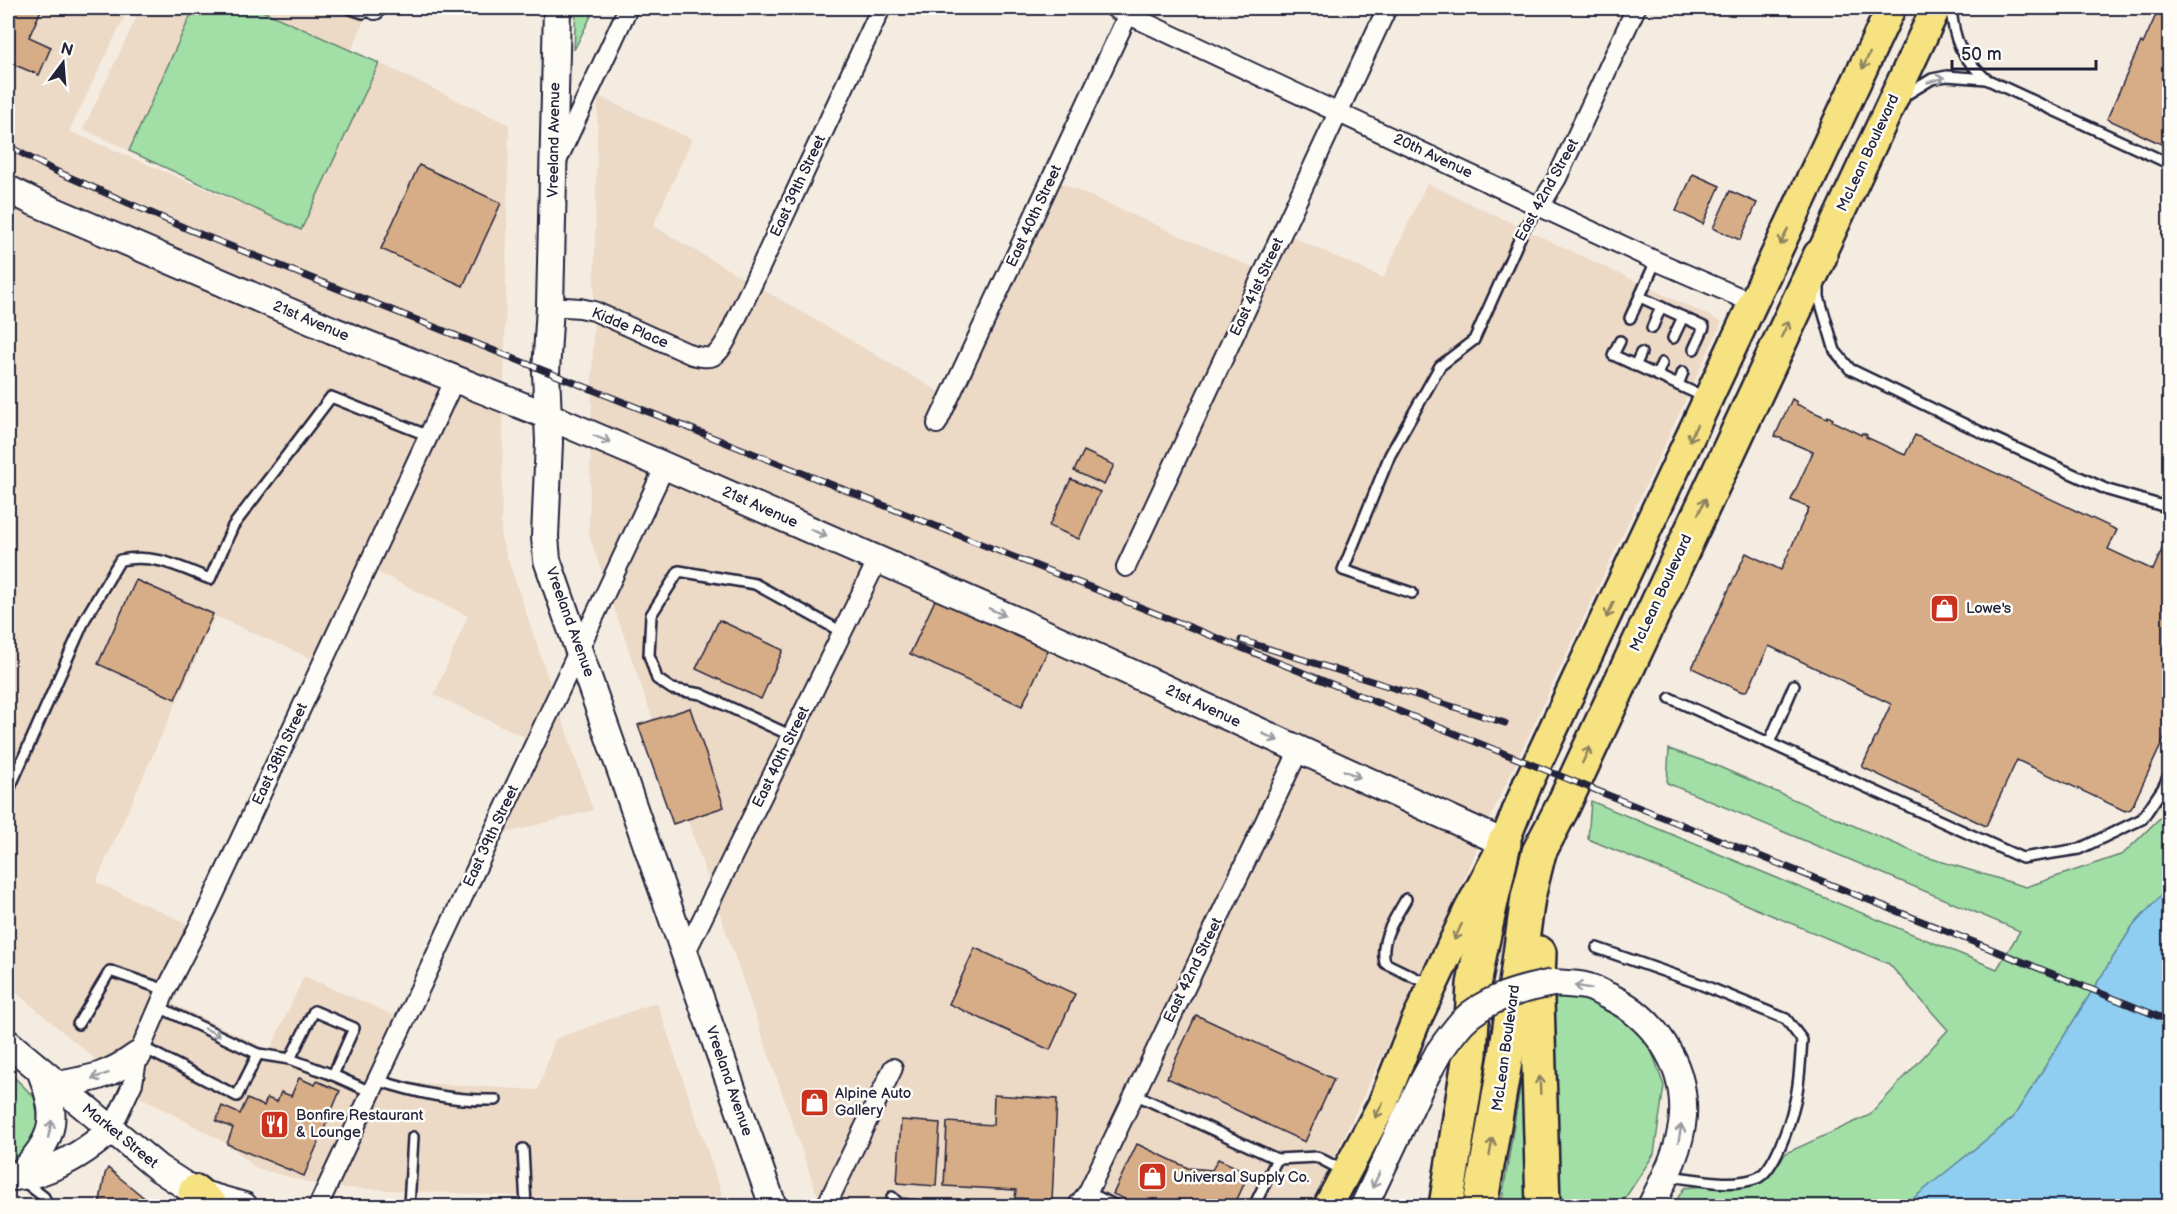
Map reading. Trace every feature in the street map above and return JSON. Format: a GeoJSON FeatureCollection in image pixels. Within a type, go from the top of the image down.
{"type":"FeatureCollection","features":[{"type":"Feature","properties":{"kind":"highway","name":"McLean Boulevard"},"geometry":{"type":"LineString","coordinates":[[1480,1206],[1506,1056],[1528,897],[1539,852],[1562,808],[1820,256]]}},
{"type":"Feature","properties":{"kind":"highway"},"geometry":{"type":"LineString","coordinates":[[1543,1206],[1537,1000],[1539,956],[1546,874],[1562,808]]}},
{"type":"Feature","properties":{"kind":"highway"},"geometry":{"type":"LineString","coordinates":[[1427,1206],[1452,1070],[1474,985],[1490,900],[1504,843]]}},
{"type":"Feature","properties":{"kind":"highway"},"geometry":{"type":"LineString","coordinates":[[1446,1206],[1470,1054],[1474,985]]}},
{"type":"Feature","properties":{"kind":"main road","name":"Vreeland Avenue"},"geometry":{"type":"LineString","coordinates":[[557,8],[550,306],[546,372],[549,442],[545,537],[547,560],[773,1206]]}},
{"type":"Feature","properties":{"kind":"main road"},"geometry":{"type":"LineString","coordinates":[[1328,1206],[1382,1105],[1432,986],[1468,909],[1504,843],[1528,783],[1891,8]]}},
{"type":"Feature","properties":{"kind":"main road","name":"McLean Boulevard"},"geometry":{"type":"LineString","coordinates":[[1820,256],[1936,8]]}},
{"type":"Feature","properties":{"kind":"main road","name":"21st Avenue"},"geometry":{"type":"LineString","coordinates":[[8,189],[332,330],[548,416],[878,559],[1504,843]]}},
{"type":"Feature","properties":{"kind":"main road"},"geometry":{"type":"LineString","coordinates":[[1364,1206],[1422,1083],[1439,1052],[1463,1021],[1490,1002],[1520,990],[1553,983],[1587,986],[1623,1002],[1649,1024],[1668,1050],[1681,1081],[1683,1115],[1678,1145],[1651,1206]]}},
{"type":"Feature","properties":{"kind":"main road","name":"Market Street"},"geometry":{"type":"LineString","coordinates":[[8,1043],[158,1168],[203,1199],[244,1206]]}},
{"type":"Feature","properties":{"kind":"main road"},"geometry":{"type":"LineString","coordinates":[[13,1178],[38,1155],[47,1142],[52,1113],[48,1077],[94,1079],[116,1070],[140,1051]]}},
{"type":"Feature","properties":{"kind":"main road"},"geometry":{"type":"LineString","coordinates":[[13,1178],[38,1173],[74,1158],[111,1130]]}},
{"type":"Feature","properties":{"kind":"street"},"geometry":{"type":"LineString","coordinates":[[554,169],[628,8]]}},
{"type":"Feature","properties":{"kind":"street","name":"East 39th Street"},"geometry":{"type":"LineString","coordinates":[[708,358],[716,356],[727,339],[881,8]]}},
{"type":"Feature","properties":{"kind":"street","name":"East 41st Street"},"geometry":{"type":"LineString","coordinates":[[1126,567],[1387,8]]}},
{"type":"Feature","properties":{"kind":"street","name":"East 42nd Street"},"geometry":{"type":"LineString","coordinates":[[1540,206],[1557,177],[1636,8]]}},
{"type":"Feature","properties":{"kind":"street","name":"20th Avenue"},"geometry":{"type":"LineString","coordinates":[[1125,10],[1656,261],[1753,303]]}},
{"type":"Feature","properties":{"kind":"street","name":"East 40th Street"},"geometry":{"type":"LineString","coordinates":[[937,424],[1125,10]]}},
{"type":"Feature","properties":{"kind":"street","name":"Kidde Place"},"geometry":{"type":"LineString","coordinates":[[550,306],[594,311],[692,355],[708,358]]}},
{"type":"Feature","properties":{"kind":"street","name":"East 38th Street"},"geometry":{"type":"LineString","coordinates":[[111,1130],[133,1083],[140,1051],[163,999],[207,910],[455,379]]}},
{"type":"Feature","properties":{"kind":"street","name":"East 39th Street"},"geometry":{"type":"LineString","coordinates":[[318,1206],[665,466]]}},
{"type":"Feature","properties":{"kind":"street","name":"East 40th Street"},"geometry":{"type":"LineString","coordinates":[[685,954],[878,559]]}},
{"type":"Feature","properties":{"kind":"street","name":"East 42nd Street"},"geometry":{"type":"LineString","coordinates":[[1086,1202],[1134,1094],[1299,750]]}},
{"type":"Feature","properties":{"kind":"street"},"geometry":{"type":"LineString","coordinates":[[826,1206],[893,1068]]}},
{"type":"Feature","properties":{"kind":"lane"},"geometry":{"type":"LineString","coordinates":[[348,8],[363,13],[376,9]]}},
{"type":"Feature","properties":{"kind":"lane"},"geometry":{"type":"LineString","coordinates":[[1951,8],[1953,27],[1967,61],[1986,79],[2169,164]]}},
{"type":"Feature","properties":{"kind":"lane"},"geometry":{"type":"LineString","coordinates":[[1891,104],[1932,79],[1947,76],[1986,79]]}},
{"type":"Feature","properties":{"kind":"lane","name":"East 42nd Street"},"geometry":{"type":"LineString","coordinates":[[1412,593],[1343,570],[1390,455],[1440,366],[1474,340],[1524,230],[1540,206]]}},
{"type":"Feature","properties":{"kind":"lane"},"geometry":{"type":"LineString","coordinates":[[1820,256],[1819,297],[1835,351],[1850,369],[2108,490],[2169,508]]}},
{"type":"Feature","properties":{"kind":"lane"},"geometry":{"type":"LineString","coordinates":[[1630,318],[1656,261]]}},
{"type":"Feature","properties":{"kind":"lane"},"geometry":{"type":"LineString","coordinates":[[1640,297],[1704,327],[1694,349]]}},
{"type":"Feature","properties":{"kind":"lane"},"geometry":{"type":"LineString","coordinates":[[1652,328],[1661,307]]}},
{"type":"Feature","properties":{"kind":"lane"},"geometry":{"type":"LineString","coordinates":[[1673,338],[1683,317]]}},
{"type":"Feature","properties":{"kind":"lane"},"geometry":{"type":"LineString","coordinates":[[1620,340],[1613,355],[1709,399]]}},
{"type":"Feature","properties":{"kind":"lane"},"geometry":{"type":"LineString","coordinates":[[1635,366],[1641,353]]}},
{"type":"Feature","properties":{"kind":"lane"},"geometry":{"type":"LineString","coordinates":[[1657,375],[1662,363]]}},
{"type":"Feature","properties":{"kind":"lane"},"geometry":{"type":"LineString","coordinates":[[1678,385],[1683,372]]}},
{"type":"Feature","properties":{"kind":"lane"},"geometry":{"type":"LineString","coordinates":[[8,792],[86,619],[120,560],[135,557],[160,559],[210,579],[233,526],[331,397],[429,436]]}},
{"type":"Feature","properties":{"kind":"lane"},"geometry":{"type":"LineString","coordinates":[[792,736],[701,694],[672,689],[657,679],[649,655],[651,615],[679,571],[755,584],[842,632]]}},
{"type":"Feature","properties":{"kind":"lane"},"geometry":{"type":"LineString","coordinates":[[1769,743],[1794,685]]}},
{"type":"Feature","properties":{"kind":"lane"},"geometry":{"type":"LineString","coordinates":[[1670,698],[2022,858],[2079,849],[2142,819],[2163,788],[2169,773]]}},
{"type":"Feature","properties":{"kind":"lane"},"geometry":{"type":"LineString","coordinates":[[1406,899],[1383,942],[1384,963],[1432,986]]}},
{"type":"Feature","properties":{"kind":"lane"},"geometry":{"type":"LineString","coordinates":[[1597,948],[1700,984],[1786,1019],[1802,1040],[1795,1104],[1774,1162],[1766,1173],[1756,1178],[1731,1182],[1666,1176]]}},
{"type":"Feature","properties":{"kind":"lane"},"geometry":{"type":"LineString","coordinates":[[78,1024],[110,971],[258,1054],[290,1059],[333,1075],[374,1086],[437,1097],[475,1101],[496,1100]]}},
{"type":"Feature","properties":{"kind":"lane"},"geometry":{"type":"LineString","coordinates":[[290,1059],[314,1011],[354,1028],[333,1075]]}},
{"type":"Feature","properties":{"kind":"lane"},"geometry":{"type":"LineString","coordinates":[[140,1051],[237,1096],[258,1054]]}},
{"type":"Feature","properties":{"kind":"lane"},"geometry":{"type":"LineString","coordinates":[[1134,1094],[1277,1159],[1317,1157],[1347,1172]]}},
{"type":"Feature","properties":{"kind":"lane"},"geometry":{"type":"LineString","coordinates":[[409,1206],[414,1137]]}},
{"type":"Feature","properties":{"kind":"lane"},"geometry":{"type":"LineString","coordinates":[[523,1149],[526,1206]]}},
{"type":"Feature","properties":{"kind":"lane"},"geometry":{"type":"LineString","coordinates":[[1254,1206],[1277,1159]]}},
{"type":"Feature","properties":{"kind":"lane"},"geometry":{"type":"LineString","coordinates":[[13,1178],[44,1197],[48,1206]]}},
{"type":"Feature","properties":{"kind":"lane"},"geometry":{"type":"LineString","coordinates":[[892,1197],[899,1204],[919,1206]]}},
{"type":"Feature","properties":{"kind":"lane"},"geometry":{"type":"LineString","coordinates":[[1086,1202],[1116,1206]]}},
{"type":"Feature","properties":{"kind":"shaded area"},"geometry":{"type":"Polygon","coordinates":[[[8,8],[129,8],[69,131],[272,217],[83,129],[141,8],[354,8],[353,11],[365,18],[352,50],[509,125],[501,539],[593,810],[499,835],[540,744],[434,695],[468,616],[369,568],[326,665],[215,616],[96,882],[205,932],[173,1004],[270,1050],[304,976],[409,1022],[383,1081],[538,1090],[555,1039],[657,1002],[726,1206],[325,1187],[256,1168],[228,1144],[142,1098],[8,986],[8,8]]]}},
{"type":"Feature","properties":{"kind":"shaded area"},"geometry":{"type":"Polygon","coordinates":[[[598,96],[692,139],[653,226],[952,399],[1054,180],[1267,274],[1286,234],[1383,278],[1427,183],[1722,322],[1496,805],[1442,930],[1311,1206],[821,1206],[589,535],[598,96]]]}},
{"type":"Feature","properties":{"kind":"green space"},"geometry":{"type":"Polygon","coordinates":[[[194,8],[256,8],[379,63],[301,230],[129,151],[194,8]]]}},
{"type":"Feature","properties":{"kind":"green space"},"geometry":{"type":"Polygon","coordinates":[[[576,8],[595,8],[574,50],[576,8]]]}},
{"type":"Feature","properties":{"kind":"green space"},"geometry":{"type":"Polygon","coordinates":[[[1669,749],[1715,765],[1923,856],[2026,887],[2123,854],[2169,809],[2169,887],[2132,927],[2013,1118],[1904,1206],[1673,1206],[1684,1188],[1767,1179],[1786,1153],[1870,1115],[1948,1030],[1889,964],[1588,839],[1591,801],[1997,969],[2020,931],[1667,783],[1669,749]]]}},
{"type":"Feature","properties":{"kind":"green space"},"geometry":{"type":"Polygon","coordinates":[[[1545,993],[1587,997],[1645,1032],[1664,1086],[1654,1154],[1620,1206],[1557,1206],[1545,993]]]}},
{"type":"Feature","properties":{"kind":"green space"},"geometry":{"type":"Polygon","coordinates":[[[8,1071],[34,1097],[41,1109],[42,1124],[21,1158],[8,1164],[8,1071]]]}},
{"type":"Feature","properties":{"kind":"green space"},"geometry":{"type":"Polygon","coordinates":[[[1522,1075],[1532,1206],[1501,1206],[1522,1075]]]}},
{"type":"Feature","properties":{"kind":"water"},"geometry":{"type":"Polygon","coordinates":[[[2169,887],[2169,1206],[1904,1206],[2013,1118],[2132,927],[2169,887]]]}},
{"type":"Feature","properties":{"kind":"building"},"geometry":{"type":"Polygon","coordinates":[[[8,8],[42,8],[29,37],[51,47],[39,75],[15,65],[8,82],[8,8]]]}},
{"type":"Feature","properties":{"kind":"building"},"geometry":{"type":"Polygon","coordinates":[[[2159,8],[2170,8],[2170,148],[2107,119],[2141,42],[2143,44],[2159,8]]]}},
{"type":"Feature","properties":{"kind":"building"},"geometry":{"type":"Polygon","coordinates":[[[419,165],[501,203],[463,286],[381,249],[419,165]]]}},
{"type":"Feature","properties":{"kind":"building"},"geometry":{"type":"Polygon","coordinates":[[[1693,174],[1720,186],[1703,224],[1676,211],[1693,174]]]}},
{"type":"Feature","properties":{"kind":"building"},"geometry":{"type":"Polygon","coordinates":[[[1730,191],[1757,203],[1740,240],[1713,228],[1730,191]]]}},
{"type":"Feature","properties":{"kind":"building","name":"Lowe's"},"geometry":{"type":"Polygon","coordinates":[[[1792,399],[1797,402],[1796,404],[1827,418],[1828,416],[1833,419],[1832,421],[1861,435],[1862,433],[1867,435],[1866,437],[1905,455],[1915,435],[2117,530],[2108,549],[2153,570],[2170,531],[2170,726],[2131,809],[2125,811],[2017,760],[1986,826],[1862,767],[1891,704],[1769,646],[1748,690],[1742,692],[1692,668],[1746,553],[1781,570],[1809,508],[1791,500],[1813,452],[1775,436],[1792,399]]]}},
{"type":"Feature","properties":{"kind":"building"},"geometry":{"type":"Polygon","coordinates":[[[1084,451],[1114,465],[1104,485],[1074,471],[1084,451]]]}},
{"type":"Feature","properties":{"kind":"building"},"geometry":{"type":"Polygon","coordinates":[[[1071,479],[1100,492],[1079,539],[1049,526],[1071,479]]]}},
{"type":"Feature","properties":{"kind":"building"},"geometry":{"type":"Polygon","coordinates":[[[136,580],[213,614],[175,699],[98,664],[136,580]]]}},
{"type":"Feature","properties":{"kind":"building"},"geometry":{"type":"Polygon","coordinates":[[[936,598],[1048,650],[1022,706],[910,654],[936,598]]]}},
{"type":"Feature","properties":{"kind":"building"},"geometry":{"type":"Polygon","coordinates":[[[719,620],[783,650],[761,699],[696,669],[719,620]]]}},
{"type":"Feature","properties":{"kind":"building"},"geometry":{"type":"Polygon","coordinates":[[[690,708],[724,807],[673,824],[638,725],[690,708]]]}},
{"type":"Feature","properties":{"kind":"building"},"geometry":{"type":"Polygon","coordinates":[[[975,948],[1075,994],[1050,1050],[949,1004],[975,948]]]}},
{"type":"Feature","properties":{"kind":"building"},"geometry":{"type":"Polygon","coordinates":[[[1196,1015],[1334,1079],[1305,1142],[1167,1078],[1196,1015]]]}},
{"type":"Feature","properties":{"kind":"building","name":"Bonfire Restaurant & Lounge"},"geometry":{"type":"Polygon","coordinates":[[[299,1078],[315,1085],[317,1081],[340,1091],[304,1176],[227,1144],[233,1128],[216,1121],[222,1106],[240,1114],[247,1099],[264,1106],[267,1098],[277,1102],[281,1092],[291,1096],[299,1078]]]}},
{"type":"Feature","properties":{"kind":"building"},"geometry":{"type":"Polygon","coordinates":[[[994,1095],[1057,1099],[1052,1200],[1015,1198],[1016,1190],[944,1186],[947,1122],[993,1125],[994,1095]]]}},
{"type":"Feature","properties":{"kind":"building"},"geometry":{"type":"Polygon","coordinates":[[[901,1120],[940,1123],[936,1186],[897,1183],[901,1120]]]}},
{"type":"Feature","properties":{"kind":"building"},"geometry":{"type":"Polygon","coordinates":[[[1137,1144],[1188,1168],[1212,1170],[1218,1159],[1249,1173],[1234,1206],[1140,1206],[1113,1194],[1137,1144]]]}},
{"type":"Feature","properties":{"kind":"building"},"geometry":{"type":"Polygon","coordinates":[[[108,1168],[154,1206],[99,1206],[108,1168]]]}},
{"type":"Feature","properties":{"kind":"railway"},"geometry":{"type":"LineString","coordinates":[[8,146],[51,169],[190,230],[1150,611],[2170,1021]]}},
{"type":"Feature","properties":{"kind":"railway"},"geometry":{"type":"LineString","coordinates":[[1241,640],[1505,723]]}},
{"type":"Feature","properties":{"kind":"place","name":"Lowe's"},"geometry":{"type":"Point","coordinates":[1945,608]}},
{"type":"Feature","properties":{"kind":"place","name":"Alpine Auto Gallery"},"geometry":{"type":"Point","coordinates":[814,1102]}},
{"type":"Feature","properties":{"kind":"place","name":"Bonfire Restaurant & Lounge"},"geometry":{"type":"Point","coordinates":[275,1124]}},
{"type":"Feature","properties":{"kind":"place","name":"Universal Supply Co."},"geometry":{"type":"Point","coordinates":[1152,1177]}}]}
